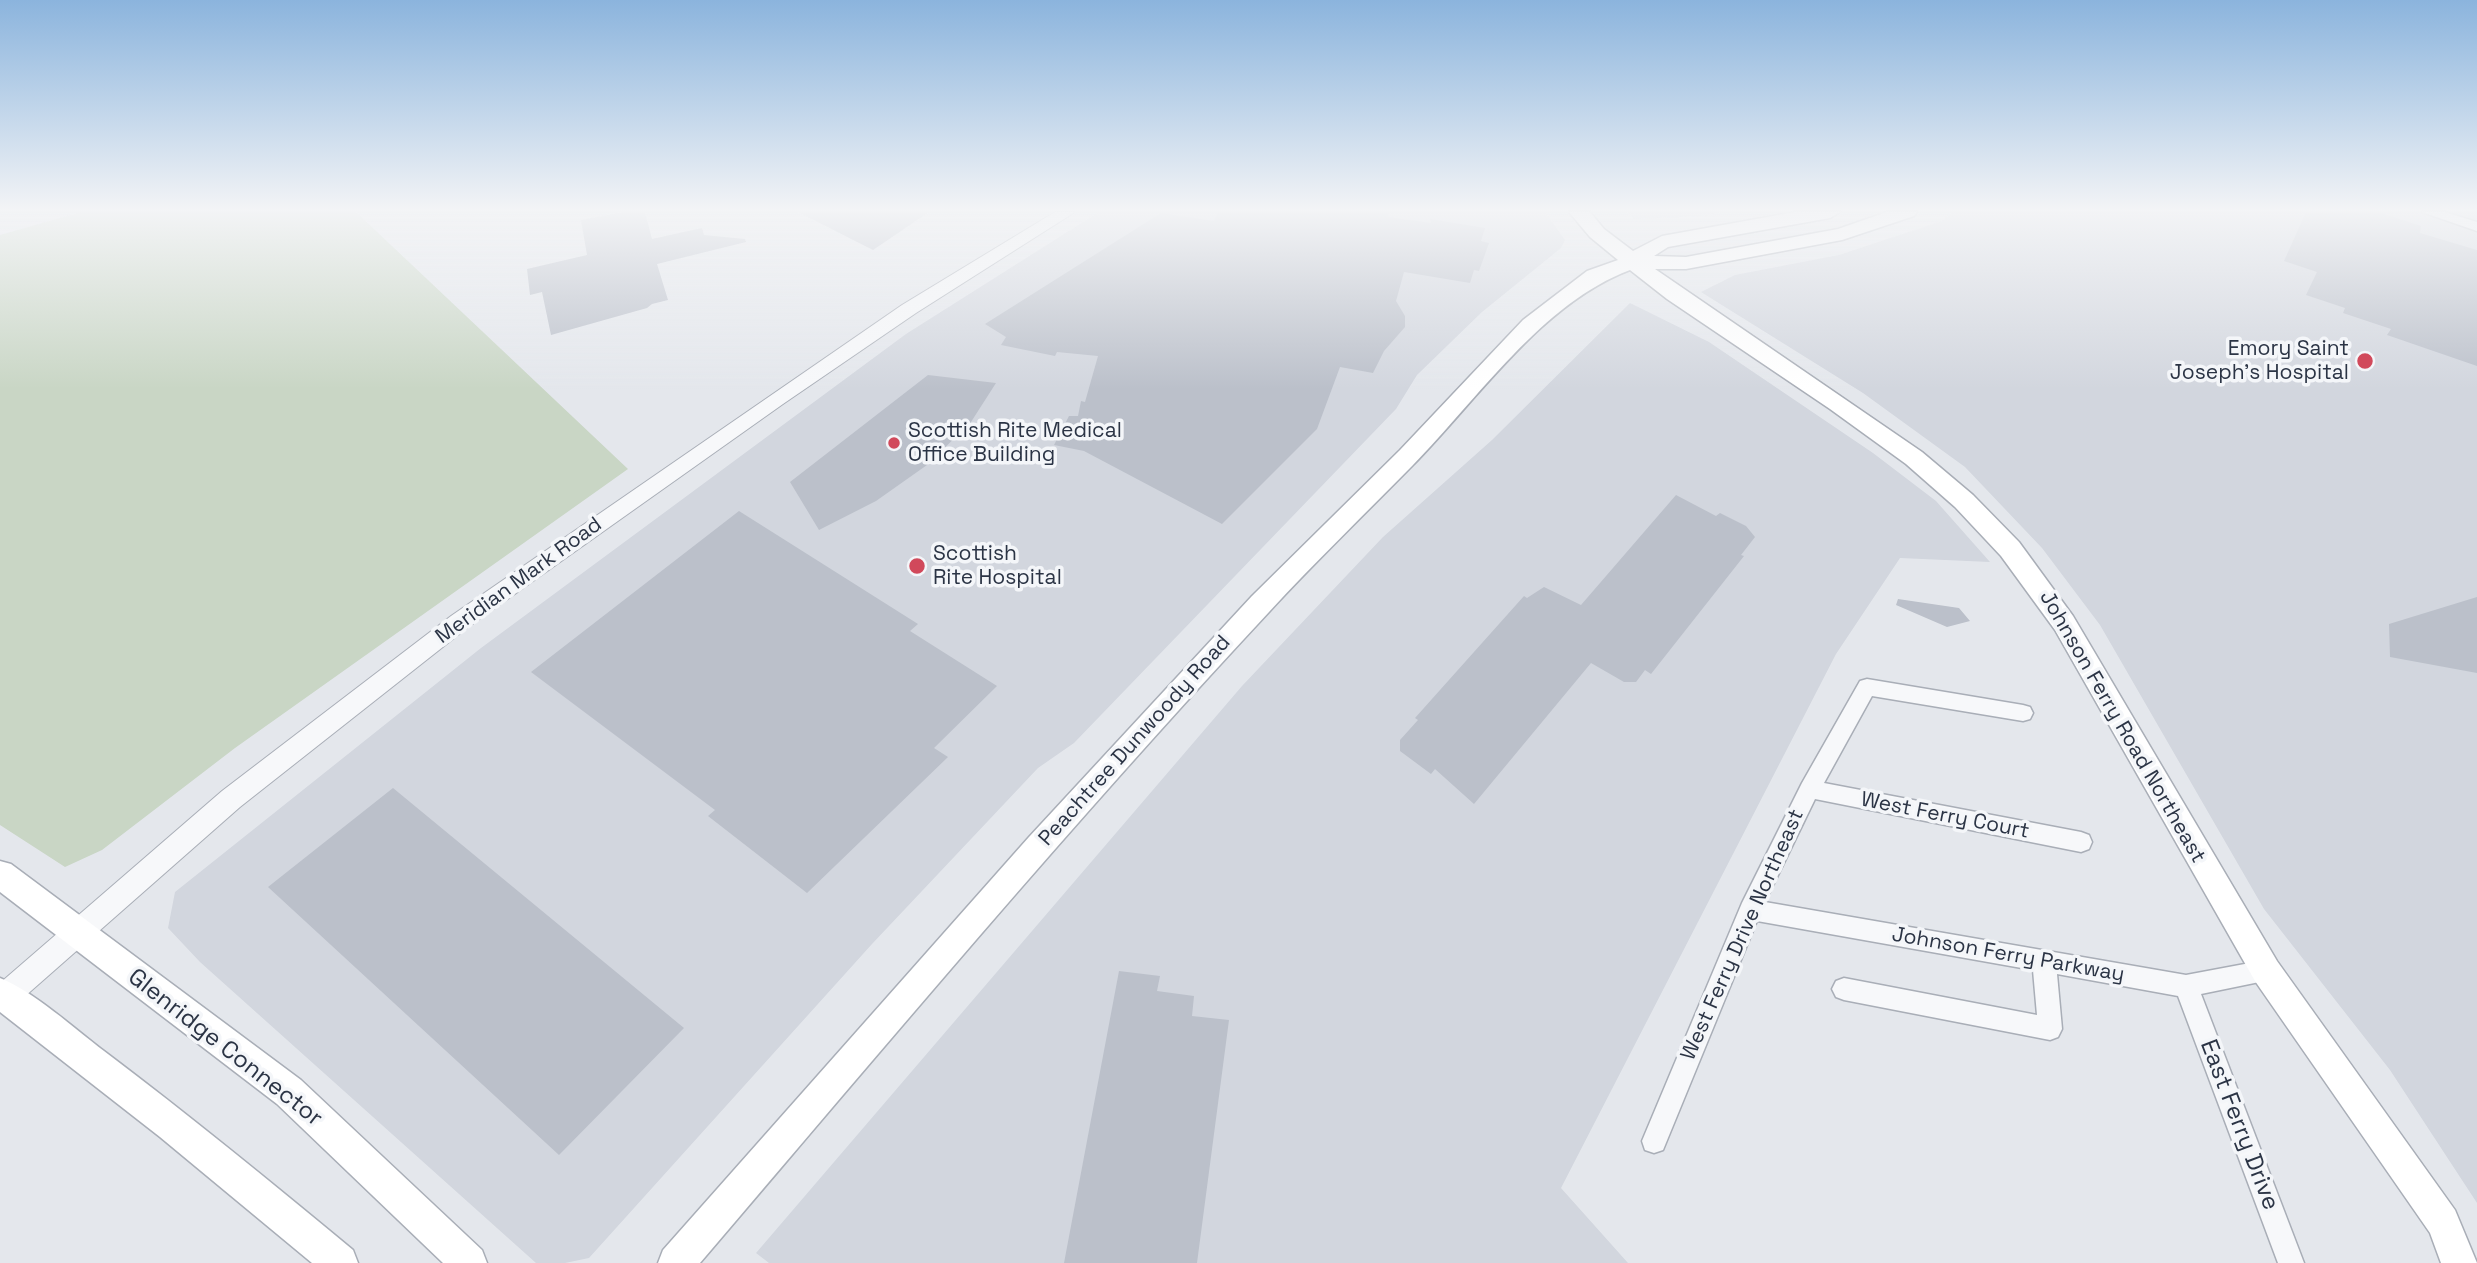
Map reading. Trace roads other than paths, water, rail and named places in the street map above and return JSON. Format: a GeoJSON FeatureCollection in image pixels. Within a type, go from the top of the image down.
{"type":"FeatureCollection","features":[{"type":"Feature","properties":{"kind":"main road","name":"Peachtree Dunwoody Road"},"geometry":{"type":"LineString","coordinates":[[676,1263],[1039,846],[1261,603],[1408,456],[1531,325],[1594,276],[1607,271]]}},
{"type":"Feature","properties":{"kind":"main road","name":"Johnson Ferry Road Northeast"},"geometry":{"type":"LineString","coordinates":[[1643,271],[1914,458],[1964,501],[2010,549],[2064,623],[2266,971],[2444,1222],[2459,1263]]}},
{"type":"Feature","properties":{"kind":"main road","name":"Glenridge Connector"},"geometry":{"type":"LineString","coordinates":[[0,874],[289,1092],[469,1263]]}},
{"type":"Feature","properties":{"kind":"main road"},"geometry":{"type":"LineString","coordinates":[[3,995],[96,1063],[196,1142],[340,1263]]}},
{"type":"Feature","properties":{"kind":"street","name":"Meridian Mark Road"},"geometry":{"type":"LineString","coordinates":[[3,995],[78,934],[231,799],[459,622],[776,399],[909,309],[971,271]]}},
{"type":"Feature","properties":{"kind":"street","name":"West Ferry Drive Northeast"},"geometry":{"type":"LineString","coordinates":[[1654,1141],[1750,910],[1808,789],[1867,687],[2023,713]]}},
{"type":"Feature","properties":{"kind":"street","name":"West Ferry Court"},"geometry":{"type":"LineString","coordinates":[[1808,789],[2081,842]]}},
{"type":"Feature","properties":{"kind":"street","name":"Johnson Ferry Parkway"},"geometry":{"type":"LineString","coordinates":[[1750,910],[2186,986],[2266,971]]}},
{"type":"Feature","properties":{"kind":"street"},"geometry":{"type":"LineString","coordinates":[[1844,989],[2050,1029],[2044,962]]}},
{"type":"Feature","properties":{"kind":"street","name":"East Ferry Drive"},"geometry":{"type":"LineString","coordinates":[[2186,986],[2291,1263]]}},
{"type":"Feature","properties":{"kind":"place","name":"Emory Saint Joseph's Hospital"},"geometry":{"type":"Point","coordinates":[2365,361]}},
{"type":"Feature","properties":{"kind":"place","name":"Scottish Rite Medical Office Building"},"geometry":{"type":"Point","coordinates":[894,443]}},
{"type":"Feature","properties":{"kind":"place","name":"Scottish Rite Hospital"},"geometry":{"type":"Point","coordinates":[917,566]}}]}
